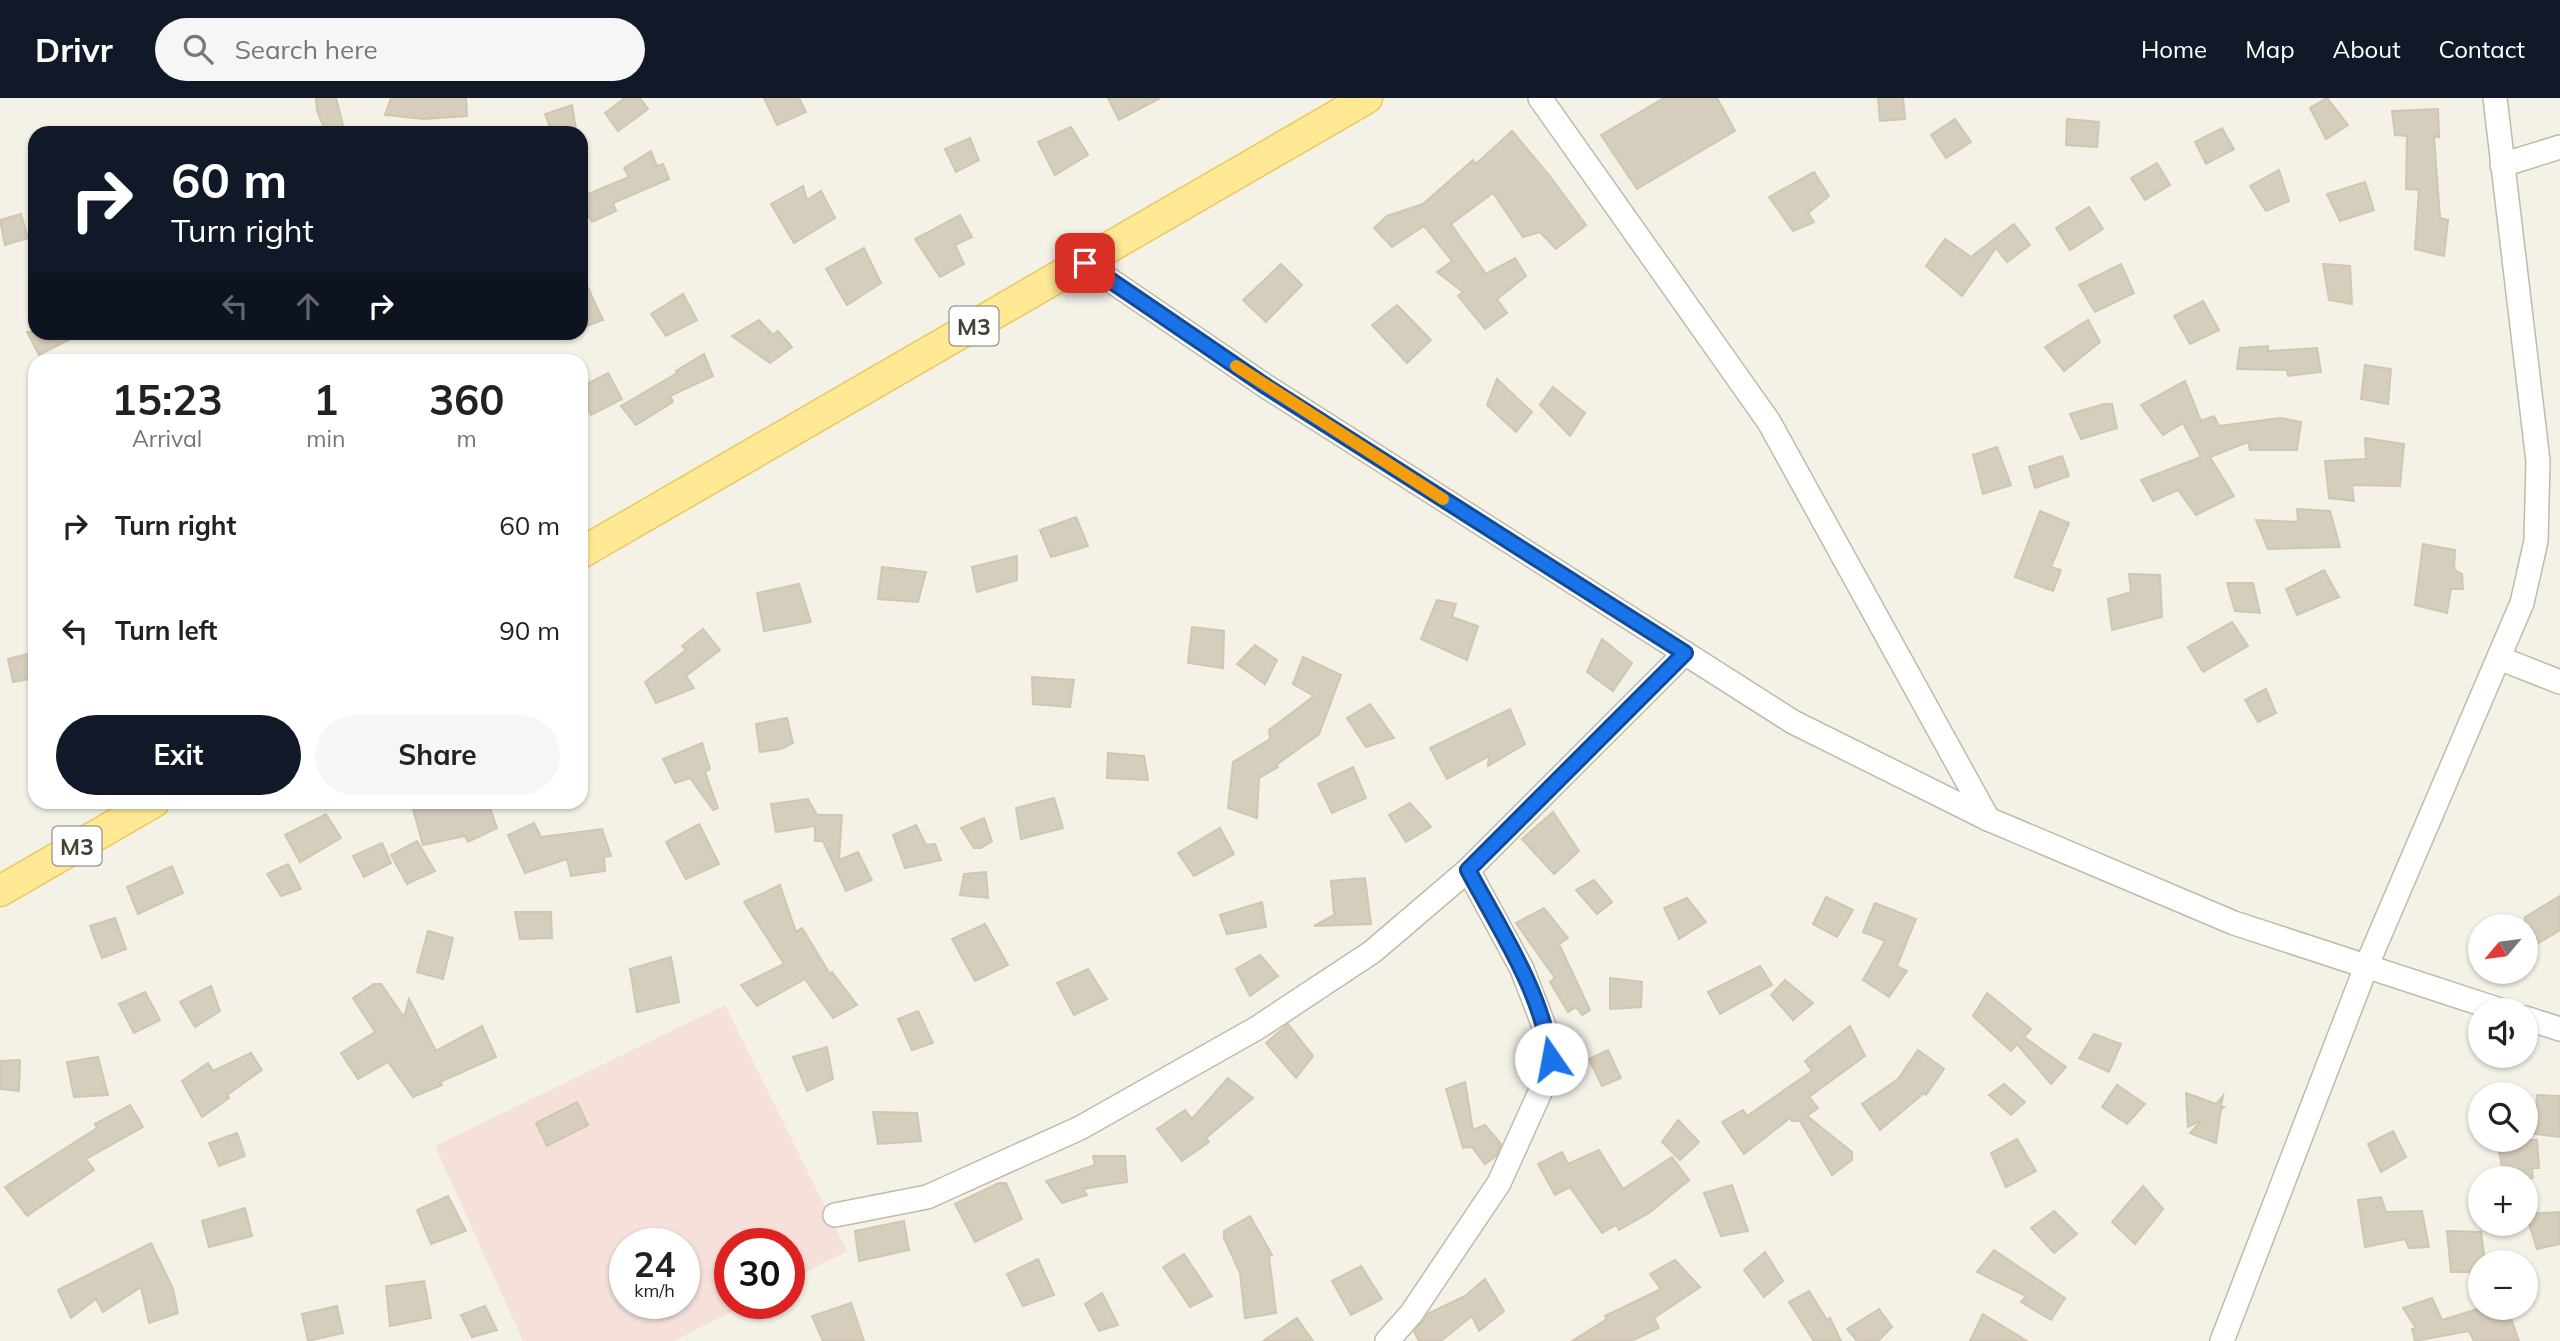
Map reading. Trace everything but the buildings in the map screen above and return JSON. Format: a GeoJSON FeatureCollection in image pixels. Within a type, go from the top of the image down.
{"type":"FeatureCollection","features":[{"type":"Feature","properties":{"kind":"main road","name":"M3"},"geometry":{"type":"LineString","coordinates":[[588,549],[1367,98]]}},
{"type":"Feature","properties":{"kind":"main road","name":"M3"},"geometry":{"type":"LineString","coordinates":[[0,891],[142,809]]}},
{"type":"Feature","properties":{"kind":"street"},"geometry":{"type":"LineString","coordinates":[[1540,98],[1769,422],[1988,819]]}},
{"type":"Feature","properties":{"kind":"street"},"geometry":{"type":"LineString","coordinates":[[2222,1341],[2366,967],[2522,603],[2536,541],[2538,461],[2495,98]]}},
{"type":"Feature","properties":{"kind":"street"},"geometry":{"type":"LineString","coordinates":[[2502,165],[2560,147]]}},
{"type":"Feature","properties":{"kind":"street"},"geometry":{"type":"LineString","coordinates":[[1085,263],[1267,387],[1793,722],[1988,819],[2234,923],[2468,1000]]}},
{"type":"Feature","properties":{"kind":"street"},"geometry":{"type":"LineString","coordinates":[[835,1215],[926,1197],[1080,1128],[1257,1028],[1372,952],[1468,870],[1685,653]]}},
{"type":"Feature","properties":{"kind":"street"},"geometry":{"type":"LineString","coordinates":[[2499,658],[2560,682]]}},
{"type":"Feature","properties":{"kind":"street"},"geometry":{"type":"LineString","coordinates":[[1387,1341],[1411,1314],[1499,1183],[1541,1090],[1551,1059],[1547,1034],[1522,969],[1468,870]]}},
{"type":"Feature","properties":{"kind":"street"},"geometry":{"type":"LineString","coordinates":[[2538,1022],[2560,1029]]}},
{"type":"Feature","properties":{"kind":"shaded area"},"geometry":{"type":"Polygon","coordinates":[[[725,1005],[847,1251],[805,1273],[805,1228],[714,1228],[714,1319],[717,1319],[674,1341],[523,1341],[435,1146],[725,1005]]]}},
{"type":"Feature","properties":{"kind":"slow traffic"},"geometry":{"type":"LineString","coordinates":[[1236,366],[1443,499]]}},
{"type":"Feature","properties":{"kind":"route"},"geometry":{"type":"LineString","coordinates":[[1085,263],[1267,387],[1685,653],[1468,870],[1522,969],[1547,1034],[1551,1059]]}}]}
